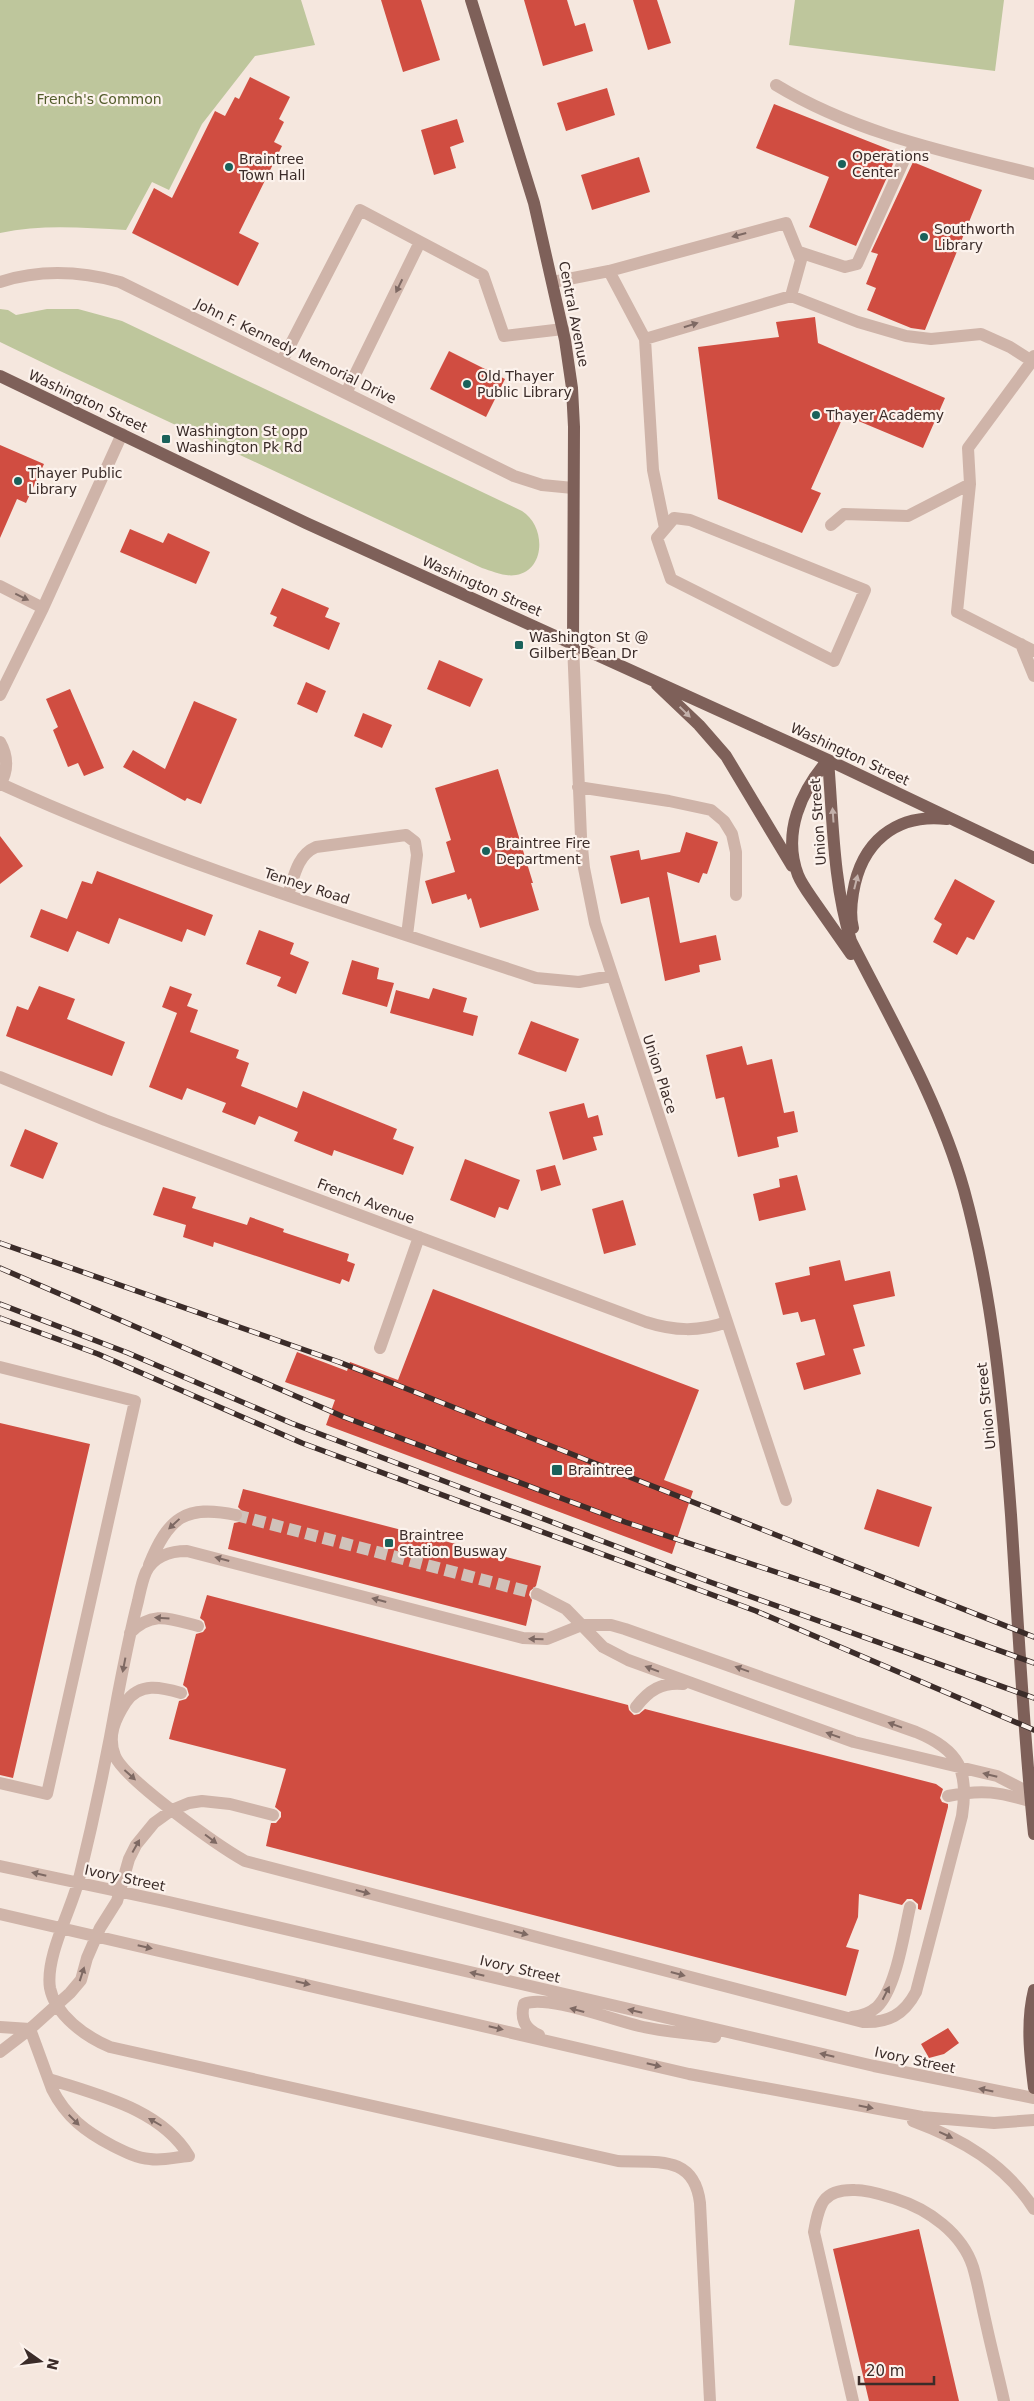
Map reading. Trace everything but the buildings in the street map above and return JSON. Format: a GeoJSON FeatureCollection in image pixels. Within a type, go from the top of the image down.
{"type":"FeatureCollection","features":[{"type":"Feature","properties":{"kind":"main road","name":"Central Avenue"},"geometry":{"type":"LineString","coordinates":[[471,0],[534,203],[563,329],[572,388],[572,644]]}},
{"type":"Feature","properties":{"kind":"main road","name":"Washington Street"},"geometry":{"type":"LineString","coordinates":[[0,376],[306,523],[650,678],[1034,858]]}},
{"type":"Feature","properties":{"kind":"main road"},"geometry":{"type":"LineString","coordinates":[[650,678],[699,725],[726,756],[798,876]]}},
{"type":"Feature","properties":{"kind":"main road","name":"Union Street"},"geometry":{"type":"LineString","coordinates":[[828,760],[809,784],[795,816],[792,847],[798,876],[879,996]]}},
{"type":"Feature","properties":{"kind":"main road","name":"Union Street"},"geometry":{"type":"LineString","coordinates":[[828,760],[841,906],[851,941],[914,1062],[942,1126],[963,1189],[982,1266],[996,1359],[1006,1450],[1034,1834]]}},
{"type":"Feature","properties":{"kind":"main road"},"geometry":{"type":"LineString","coordinates":[[879,996],[856,938],[852,922],[854,886],[865,856],[884,834],[909,820],[931,818],[956,820]]}},
{"type":"Feature","properties":{"kind":"main road"},"geometry":{"type":"LineString","coordinates":[[1034,1990],[1030,2025],[1034,2088]]}},
{"type":"Feature","properties":{"kind":"street"},"geometry":{"type":"LineString","coordinates":[[776,85],[806,103],[916,145],[1034,174]]}},
{"type":"Feature","properties":{"kind":"street"},"geometry":{"type":"LineString","coordinates":[[799,252],[845,267],[857,264],[904,160],[916,145]]}},
{"type":"Feature","properties":{"kind":"street"},"geometry":{"type":"LineString","coordinates":[[282,361],[360,210],[483,275],[504,336],[563,329]]}},
{"type":"Feature","properties":{"kind":"street"},"geometry":{"type":"LineString","coordinates":[[553,282],[608,271],[786,223],[801,260],[791,296]]}},
{"type":"Feature","properties":{"kind":"street"},"geometry":{"type":"LineString","coordinates":[[346,393],[420,242]]}},
{"type":"Feature","properties":{"kind":"street"},"geometry":{"type":"LineString","coordinates":[[608,271],[645,339],[654,470],[666,528]]}},
{"type":"Feature","properties":{"kind":"street","name":"John F. Kennedy Memorial Drive"},"geometry":{"type":"LineString","coordinates":[[0,282],[29,274],[49,273],[76,273],[112,279],[143,292],[514,476],[542,485],[573,488]]}},
{"type":"Feature","properties":{"kind":"street"},"geometry":{"type":"LineString","coordinates":[[645,339],[791,296],[858,322],[906,336],[931,340],[981,334],[1033,360],[968,448],[970,484],[957,612],[1034,651]]}},
{"type":"Feature","properties":{"kind":"street"},"geometry":{"type":"LineString","coordinates":[[0,696],[43,608],[122,434]]}},
{"type":"Feature","properties":{"kind":"street"},"geometry":{"type":"LineString","coordinates":[[831,525],[844,514],[908,516],[970,484]]}},
{"type":"Feature","properties":{"kind":"street"},"geometry":{"type":"LineString","coordinates":[[674,518],[690,520],[865,590],[834,661],[671,579],[657,538],[666,528],[674,518]]}},
{"type":"Feature","properties":{"kind":"street"},"geometry":{"type":"LineString","coordinates":[[0,586],[43,608]]}},
{"type":"Feature","properties":{"kind":"street","name":"Union Place"},"geometry":{"type":"LineString","coordinates":[[572,644],[582,852],[589,896],[611,976],[786,1500]]}},
{"type":"Feature","properties":{"kind":"street"},"geometry":{"type":"LineString","coordinates":[[1021,644],[1034,676]]}},
{"type":"Feature","properties":{"kind":"street","name":"Tenney Road"},"geometry":{"type":"LineString","coordinates":[[0,742],[6,758],[5,773],[0,784],[190,862],[543,980],[580,982],[611,976]]}},
{"type":"Feature","properties":{"kind":"street"},"geometry":{"type":"LineString","coordinates":[[578,787],[712,810],[724,821],[732,834],[736,852],[736,895]]}},
{"type":"Feature","properties":{"kind":"street"},"geometry":{"type":"LineString","coordinates":[[288,895],[300,862],[309,850],[316,847],[406,835],[415,842],[417,855],[407,935]]}},
{"type":"Feature","properties":{"kind":"street","name":"French Avenue"},"geometry":{"type":"LineString","coordinates":[[0,1077],[105,1120],[661,1327],[676,1330],[702,1329],[726,1322]]}},
{"type":"Feature","properties":{"kind":"street"},"geometry":{"type":"LineString","coordinates":[[380,1348],[419,1237]]}},
{"type":"Feature","properties":{"kind":"street"},"geometry":{"type":"LineString","coordinates":[[0,1368],[135,1401],[47,1794],[0,1783]]}},
{"type":"Feature","properties":{"kind":"street"},"geometry":{"type":"LineString","coordinates":[[236,1515],[208,1510],[184,1515],[163,1536],[146,1572],[130,1634],[112,1732],[78,1883],[61,1928],[51,1972],[50,1987],[56,2005],[87,2035],[110,2046],[618,2161],[672,2163],[682,2168],[692,2176],[699,2191],[710,2401]]}},
{"type":"Feature","properties":{"kind":"street"},"geometry":{"type":"LineString","coordinates":[[146,1572],[156,1560],[165,1554],[187,1551],[523,1638],[547,1639],[560,1636],[582,1625],[611,1626],[641,1633],[907,1729],[940,1744],[959,1763],[964,1775],[965,1789],[962,1816],[916,1992],[904,2010],[886,2021],[863,2022],[259,1865],[230,1853],[172,1810],[122,1767],[114,1754],[112,1732],[122,1708],[136,1692],[146,1687],[157,1687],[181,1693]]}},
{"type":"Feature","properties":{"kind":"street"},"geometry":{"type":"LineString","coordinates":[[537,1594],[566,1609],[592,1637],[616,1655],[696,1686],[876,1749],[997,1776],[1034,1796]]}},
{"type":"Feature","properties":{"kind":"street"},"geometry":{"type":"LineString","coordinates":[[130,1634],[146,1620],[156,1617],[198,1626]]}},
{"type":"Feature","properties":{"kind":"street"},"geometry":{"type":"LineString","coordinates":[[636,1707],[644,1696],[662,1685],[672,1683],[696,1686]]}},
{"type":"Feature","properties":{"kind":"street"},"geometry":{"type":"LineString","coordinates":[[948,1796],[964,1793],[999,1792],[1034,1802]]}},
{"type":"Feature","properties":{"kind":"street"},"geometry":{"type":"LineString","coordinates":[[0,2052],[30,2029],[81,1980],[87,1958],[113,1910],[129,1859],[136,1845],[154,1823],[172,1810],[189,1803],[215,1801],[273,1815]]}},
{"type":"Feature","properties":{"kind":"street","name":"Ivory Street"},"geometry":{"type":"LineString","coordinates":[[0,1866],[921,2077],[1034,2098]]}},
{"type":"Feature","properties":{"kind":"street"},"geometry":{"type":"LineString","coordinates":[[847,2018],[869,2012],[884,1998],[894,1972],[910,1907]]}},
{"type":"Feature","properties":{"kind":"street"},"geometry":{"type":"LineString","coordinates":[[0,1914],[98,1935],[689,2074],[884,2111],[994,2123],[1034,2120]]}},
{"type":"Feature","properties":{"kind":"street"},"geometry":{"type":"LineString","coordinates":[[552,2041],[530,2031],[524,2023],[522,2013],[524,2004],[532,2001],[549,2002],[640,2026],[797,2048]]}},
{"type":"Feature","properties":{"kind":"street"},"geometry":{"type":"LineString","coordinates":[[0,2027],[30,2029]]}},
{"type":"Feature","properties":{"kind":"street"},"geometry":{"type":"LineString","coordinates":[[30,2029],[56,2098],[74,2122],[96,2137],[139,2157],[161,2160],[189,2156],[173,2134],[140,2114],[101,2096],[49,2079]]}},
{"type":"Feature","properties":{"kind":"street"},"geometry":{"type":"LineString","coordinates":[[884,2111],[944,2133],[977,2152],[1008,2176],[1034,2209]]}},
{"type":"Feature","properties":{"kind":"street"},"geometry":{"type":"LineString","coordinates":[[853,2401],[814,2232],[818,2213],[824,2199],[835,2191],[856,2190],[882,2194],[920,2208],[934,2216],[960,2244],[972,2265],[1004,2401]]}},
{"type":"Feature","properties":{"kind":"green space","name":"French's Common"},"geometry":{"type":"Polygon","coordinates":[[[0,0],[301,0],[315,45],[255,56],[202,124],[169,190],[152,182],[126,230],[32,228],[0,233],[0,0]]]}},
{"type":"Feature","properties":{"kind":"green space"},"geometry":{"type":"Polygon","coordinates":[[[795,0],[1004,0],[995,71],[789,45],[795,0]]]}},
{"type":"Feature","properties":{"kind":"green space"},"geometry":{"type":"Polygon","coordinates":[[[0,309],[8,310],[16,315],[47,309],[78,309],[122,321],[522,511],[530,518],[539,537],[537,557],[533,565],[526,571],[516,575],[503,574],[482,568],[0,342],[0,309]]]}},
{"type":"Feature","properties":{"kind":"tunnel"},"geometry":{"type":"LineString","coordinates":[[236,1515],[537,1594]]}},
{"type":"Feature","properties":{"kind":"railway"},"geometry":{"type":"LineString","coordinates":[[0,1243],[339,1362],[1034,1637]]}},
{"type":"Feature","properties":{"kind":"railway"},"geometry":{"type":"LineString","coordinates":[[0,1268],[344,1417],[625,1522],[830,1590],[1034,1663]]}},
{"type":"Feature","properties":{"kind":"railway"},"geometry":{"type":"LineString","coordinates":[[0,1304],[128,1353],[291,1423],[710,1582],[1034,1698]]}},
{"type":"Feature","properties":{"kind":"railway"},"geometry":{"type":"LineString","coordinates":[[0,1318],[98,1354],[302,1443],[756,1611],[1034,1730]]}},
{"type":"Feature","properties":{"kind":"place","name":"Operations Center"},"geometry":{"type":"Point","coordinates":[842,164]}},
{"type":"Feature","properties":{"kind":"place","name":"Braintree Town Hall"},"geometry":{"type":"Point","coordinates":[229,167]}},
{"type":"Feature","properties":{"kind":"place","name":"Southworth Library"},"geometry":{"type":"Point","coordinates":[924,237]}},
{"type":"Feature","properties":{"kind":"place","name":"Old Thayer Public Library"},"geometry":{"type":"Point","coordinates":[467,384]}},
{"type":"Feature","properties":{"kind":"place","name":"Thayer Academy"},"geometry":{"type":"Point","coordinates":[816,415]}},
{"type":"Feature","properties":{"kind":"place","name":"Washington St opp Washington Pk Rd"},"geometry":{"type":"Point","coordinates":[166,439]}},
{"type":"Feature","properties":{"kind":"place","name":"Thayer Public Library"},"geometry":{"type":"Point","coordinates":[18,481]}},
{"type":"Feature","properties":{"kind":"place","name":"Washington St @ Gilbert Bean Dr"},"geometry":{"type":"Point","coordinates":[519,645]}},
{"type":"Feature","properties":{"kind":"place","name":"Braintree Fire Department"},"geometry":{"type":"Point","coordinates":[486,851]}},
{"type":"Feature","properties":{"kind":"place","name":"Braintree"},"geometry":{"type":"Point","coordinates":[557,1470]}},
{"type":"Feature","properties":{"kind":"place","name":"Braintree Station Busway"},"geometry":{"type":"Point","coordinates":[389,1543]}}]}
